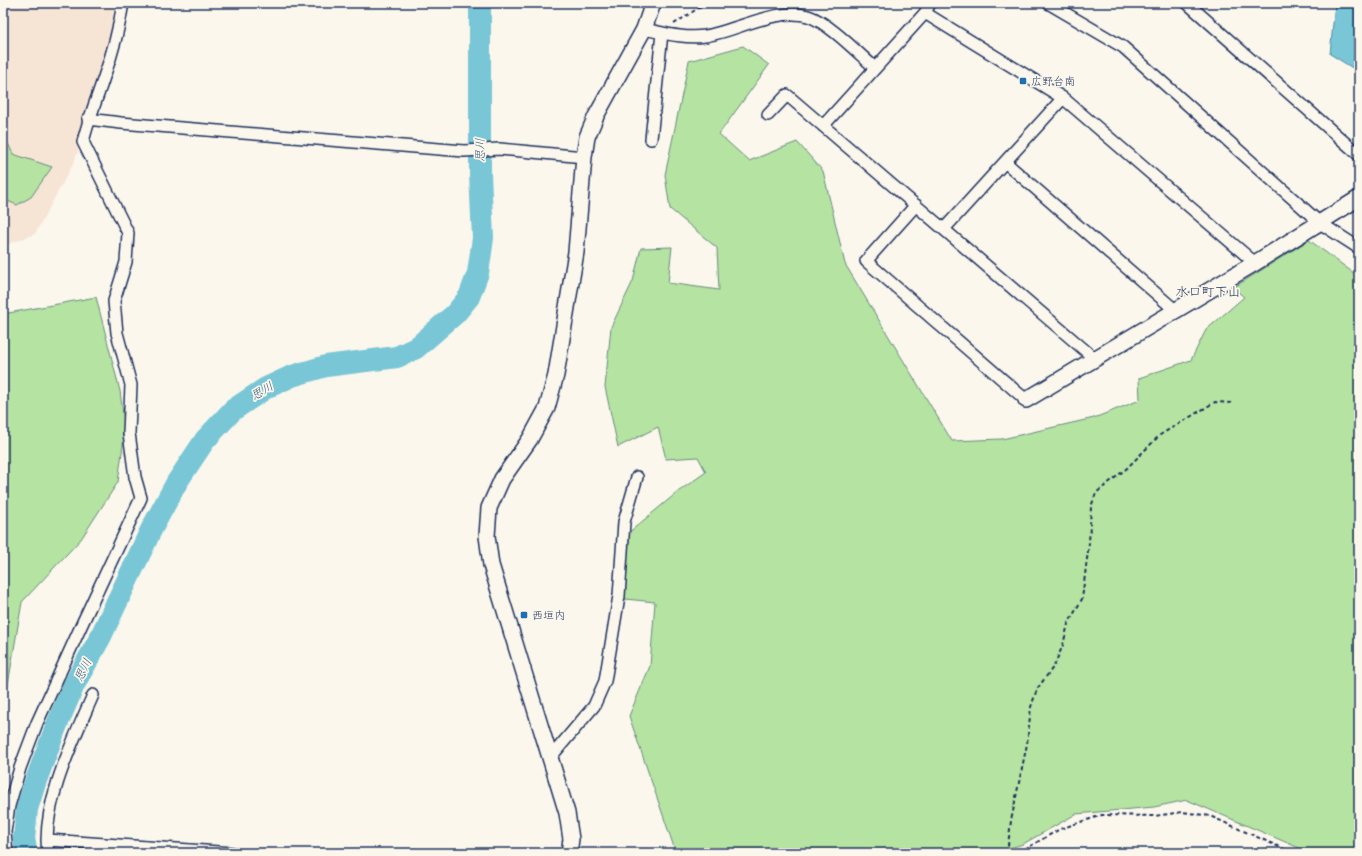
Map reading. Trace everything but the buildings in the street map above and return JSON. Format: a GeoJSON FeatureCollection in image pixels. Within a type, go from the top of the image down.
{"type":"FeatureCollection","features":[{"type":"Feature","properties":{"kind":"street"},"geometry":{"type":"LineString","coordinates":[[7,853],[4,834],[8,806],[20,768],[37,723],[141,498],[135,477],[129,433],[131,385],[117,333],[114,301],[126,262],[128,233],[82,142],[88,119],[103,80],[119,26],[123,3]]}},
{"type":"Feature","properties":{"kind":"street"},"geometry":{"type":"LineString","coordinates":[[569,853],[571,839],[567,812],[491,565],[487,536],[489,508],[502,479],[530,438],[547,408],[556,375],[576,252],[587,137],[596,116],[644,29],[653,3]]}},
{"type":"Feature","properties":{"kind":"street"},"geometry":{"type":"LineString","coordinates":[[1048,3],[1123,47],[1320,223],[1359,248]]}},
{"type":"Feature","properties":{"kind":"street"},"geometry":{"type":"LineString","coordinates":[[1187,3],[1359,155]]}},
{"type":"Feature","properties":{"kind":"street"},"geometry":{"type":"LineString","coordinates":[[824,126],[927,8],[1063,98],[1255,263]]}},
{"type":"Feature","properties":{"kind":"street"},"geometry":{"type":"LineString","coordinates":[[644,29],[674,36],[704,36],[786,14],[808,16],[829,28],[875,68]]}},
{"type":"Feature","properties":{"kind":"street"},"geometry":{"type":"LineString","coordinates":[[651,139],[662,33]]}},
{"type":"Feature","properties":{"kind":"street"},"geometry":{"type":"LineString","coordinates":[[768,115],[787,95],[1094,358]]}},
{"type":"Feature","properties":{"kind":"street"},"geometry":{"type":"LineString","coordinates":[[944,229],[1063,98]]}},
{"type":"Feature","properties":{"kind":"street"},"geometry":{"type":"LineString","coordinates":[[88,119],[464,151],[500,149],[584,157]]}},
{"type":"Feature","properties":{"kind":"street"},"geometry":{"type":"LineString","coordinates":[[1004,162],[1174,310]]}},
{"type":"Feature","properties":{"kind":"street"},"geometry":{"type":"LineString","coordinates":[[916,205],[866,261],[1026,400],[1174,310],[1255,263],[1359,198]]}},
{"type":"Feature","properties":{"kind":"street"},"geometry":{"type":"LineString","coordinates":[[550,758],[594,706],[605,681],[619,596],[624,522],[637,477]]}},
{"type":"Feature","properties":{"kind":"street"},"geometry":{"type":"LineString","coordinates":[[48,853],[49,811],[69,751],[93,696]]}},
{"type":"Feature","properties":{"kind":"street"},"geometry":{"type":"LineString","coordinates":[[48,840],[233,853]]}},
{"type":"Feature","properties":{"kind":"path"},"geometry":{"type":"LineString","coordinates":[[662,33],[706,3]]}},
{"type":"Feature","properties":{"kind":"path"},"geometry":{"type":"LineString","coordinates":[[1006,853],[1027,744],[1031,707],[1037,689],[1054,666],[1063,645],[1068,624],[1082,598],[1089,542],[1090,507],[1096,493],[1126,469],[1160,435],[1215,402],[1232,403]]}},
{"type":"Feature","properties":{"kind":"path"},"geometry":{"type":"LineString","coordinates":[[1018,853],[1060,829],[1102,815],[1154,816],[1183,812],[1210,816],[1293,853]]}},
{"type":"Feature","properties":{"kind":"shaded area"},"geometry":{"type":"Polygon","coordinates":[[[3,3],[114,3],[111,38],[75,160],[35,234],[3,246],[3,3]]]}},
{"type":"Feature","properties":{"kind":"green space"},"geometry":{"type":"Polygon","coordinates":[[[743,46],[769,65],[719,134],[749,161],[797,142],[823,171],[845,264],[952,441],[1002,439],[1094,418],[1140,400],[1139,378],[1191,360],[1206,330],[1244,297],[1233,288],[1309,240],[1359,277],[1359,853],[1311,853],[1187,800],[1154,807],[1076,814],[1023,844],[994,853],[676,853],[629,716],[650,666],[655,602],[625,599],[627,534],[679,491],[706,472],[698,457],[666,459],[658,427],[618,447],[605,387],[611,327],[633,281],[641,248],[672,247],[668,283],[719,290],[717,248],[670,209],[665,175],[689,61],[743,46]]]}},
{"type":"Feature","properties":{"kind":"green space"},"geometry":{"type":"Polygon","coordinates":[[[3,133],[13,154],[52,167],[31,197],[17,205],[3,199],[3,133]]]}},
{"type":"Feature","properties":{"kind":"green space"},"geometry":{"type":"Polygon","coordinates":[[[96,297],[120,391],[125,430],[118,482],[81,539],[22,602],[3,714],[3,314],[96,297]]]}},
{"type":"Feature","properties":{"kind":"water"},"geometry":{"type":"Polygon","coordinates":[[[1335,3],[1359,3],[1359,72],[1330,54],[1335,3]]]}},
{"type":"Feature","properties":{"kind":"waterway","name":"思川"},"geometry":{"type":"LineString","coordinates":[[27,853],[24,839],[27,809],[56,727],[74,685],[100,638],[151,530],[177,482],[205,440],[233,410],[266,388],[292,376],[326,366],[397,357],[416,348],[455,314],[469,297],[478,273],[483,238],[480,174],[480,3]]}},
{"type":"Feature","properties":{"kind":"place","name":"広野台南"},"geometry":{"type":"Point","coordinates":[1023,81]}},
{"type":"Feature","properties":{"kind":"place","name":"西垣内"},"geometry":{"type":"Point","coordinates":[524,615]}},
{"type":"Feature","properties":{"kind":"district","name":"水口町下山"},"geometry":{"type":"Point","coordinates":[1208,291]}}]}
